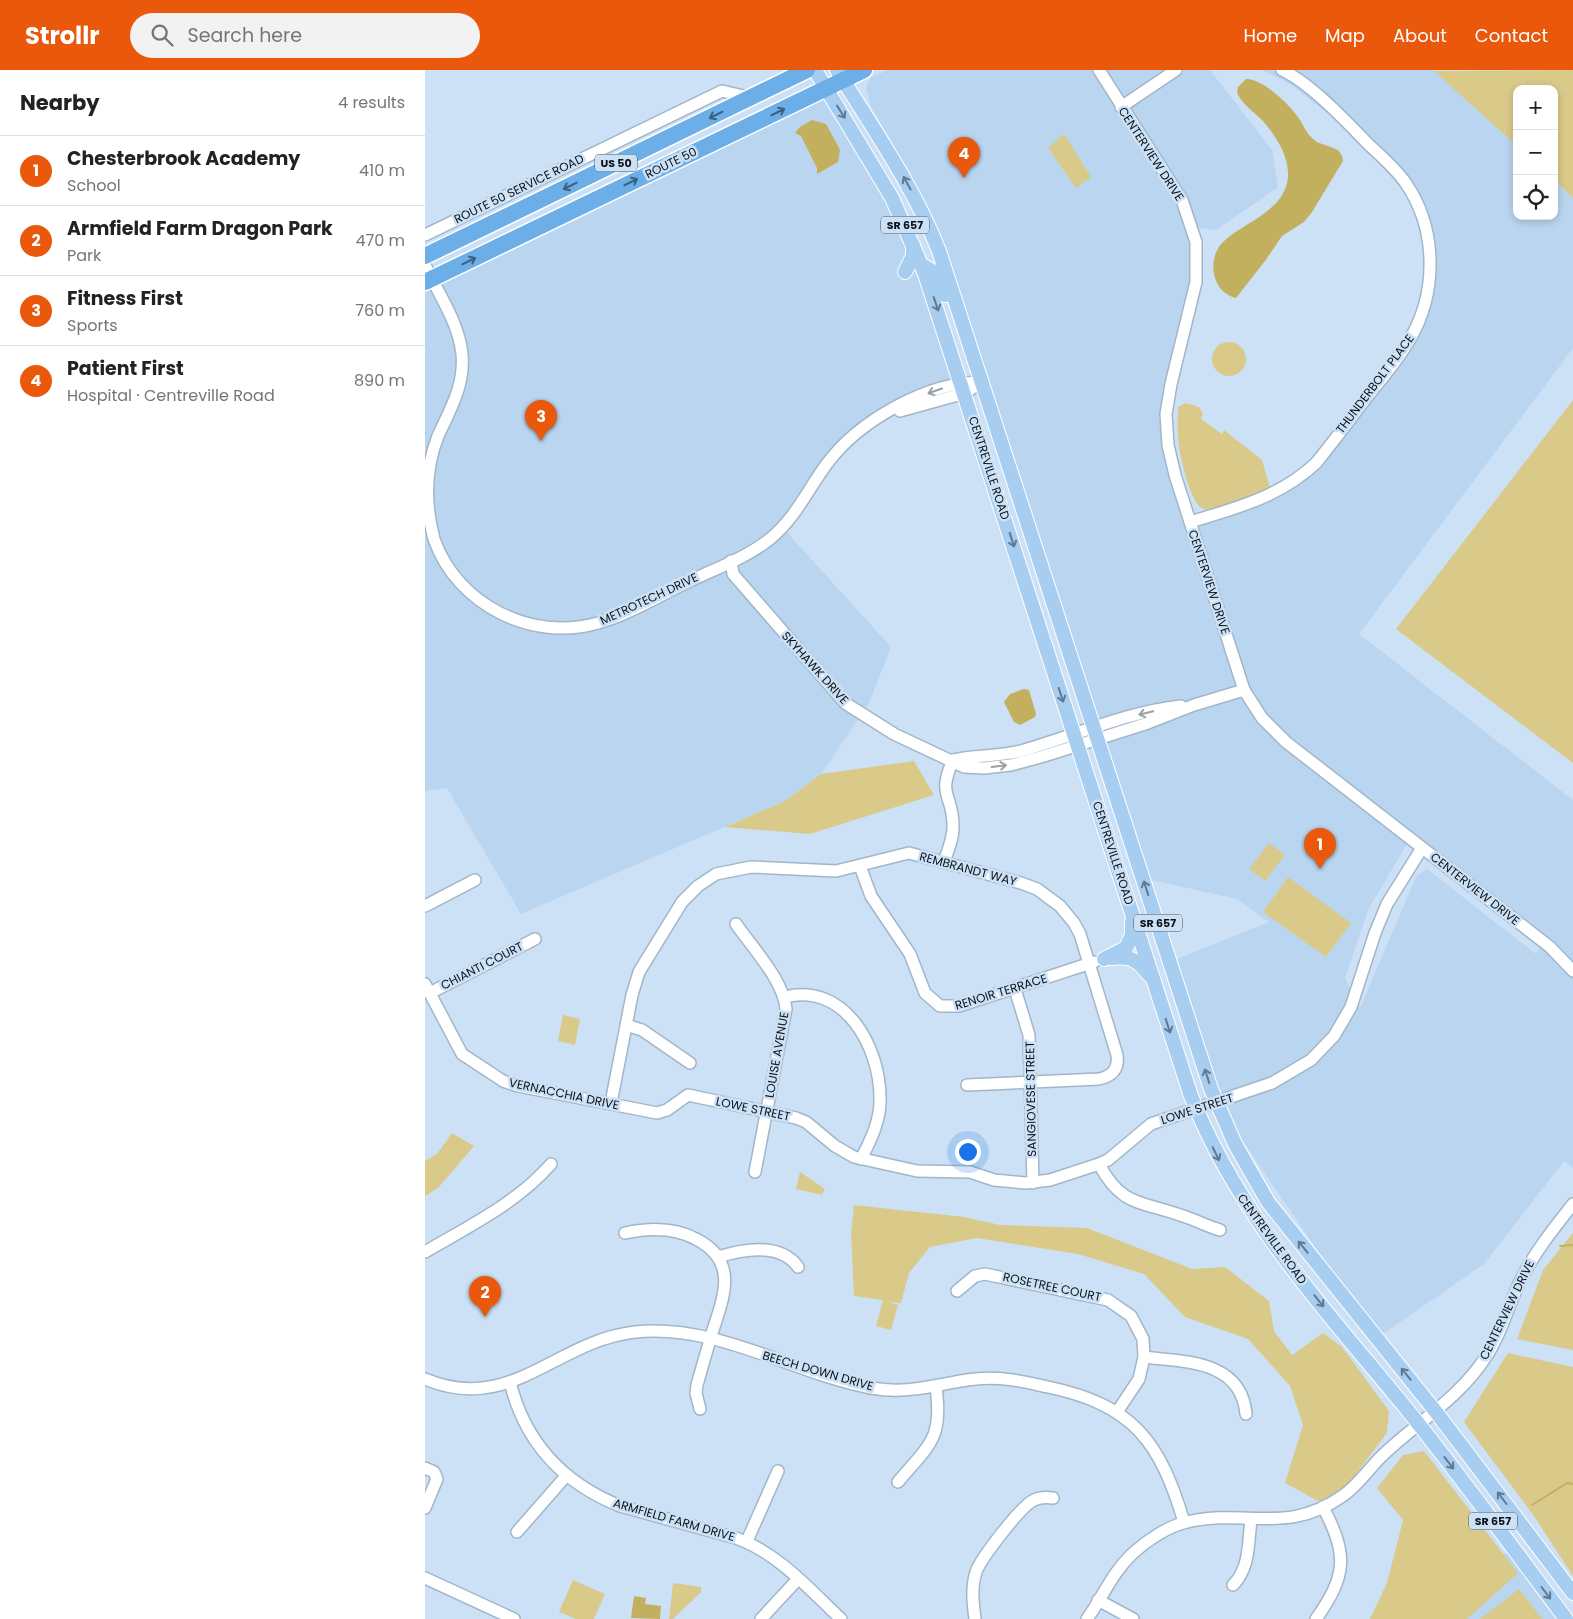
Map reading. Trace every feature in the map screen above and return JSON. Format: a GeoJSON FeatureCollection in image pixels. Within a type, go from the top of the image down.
{"type":"FeatureCollection","features":[{"type":"Feature","properties":{"kind":"highway","name":"ROUTE 50"},"geometry":{"type":"LineString","coordinates":[[425,256],[807,70]]}},
{"type":"Feature","properties":{"kind":"highway","name":"ROUTE 50"},"geometry":{"type":"LineString","coordinates":[[427,275],[826,88],[840,75],[864,70]]}},
{"type":"Feature","properties":{"kind":"main road","name":"CENTREVILLE ROAD"},"geometry":{"type":"LineString","coordinates":[[815,70],[873,164],[922,265],[1153,980],[1196,1109],[1219,1160],[1263,1230],[1419,1424],[1566,1619]]}},
{"type":"Feature","properties":{"kind":"main road","name":"CENTREVILLE ROAD"},"geometry":{"type":"LineString","coordinates":[[840,75],[888,149],[919,204],[939,250],[1217,1103],[1235,1144],[1269,1202],[1436,1412],[1573,1593]]}},
{"type":"Feature","properties":{"kind":"main road"},"geometry":{"type":"LineString","coordinates":[[905,272],[913,256],[913,244]]}},
{"type":"Feature","properties":{"kind":"main road"},"geometry":{"type":"LineString","coordinates":[[922,265],[936,273],[951,312],[965,327]]}},
{"type":"Feature","properties":{"kind":"main road"},"geometry":{"type":"LineString","coordinates":[[1104,959],[1122,951],[1129,943],[1132,928],[1131,911]]}},
{"type":"Feature","properties":{"kind":"main road"},"geometry":{"type":"LineString","coordinates":[[1104,959],[1122,957],[1134,959],[1153,980]]}},
{"type":"Feature","properties":{"kind":"street","name":"CENTERVIEW DRIVE"},"geometry":{"type":"LineString","coordinates":[[1099,70],[1182,200],[1196,242],[1196,282],[1171,384],[1166,424],[1169,455],[1244,690],[1263,718],[1286,742],[1550,947],[1573,971]]}},
{"type":"Feature","properties":{"kind":"street"},"geometry":{"type":"LineString","coordinates":[[1121,107],[1176,70]]}},
{"type":"Feature","properties":{"kind":"street","name":"THUNDERBOLT PLACE"},"geometry":{"type":"LineString","coordinates":[[1190,522],[1260,500],[1283,489],[1304,474],[1321,456],[1406,347],[1418,325],[1428,294],[1431,263],[1427,232],[1417,202],[1405,182],[1385,159],[1343,119],[1296,78],[1282,70]]}},
{"type":"Feature","properties":{"kind":"street","name":"ROUTE 50 SERVICE ROAD"},"geometry":{"type":"LineString","coordinates":[[425,235],[722,91],[752,98]]}},
{"type":"Feature","properties":{"kind":"street","name":"METROTECH DRIVE"},"geometry":{"type":"LineString","coordinates":[[427,275],[454,326],[462,356],[457,395],[430,458],[426,478],[426,510],[435,542],[457,580],[473,596],[492,609],[525,623],[560,628],[585,626],[620,615],[731,561],[763,544],[783,528],[805,500],[821,472],[835,453],[865,426],[913,399],[982,382]]}},
{"type":"Feature","properties":{"kind":"street","name":"SKYHAWK DRIVE"},"geometry":{"type":"LineString","coordinates":[[731,561],[733,574],[845,703],[894,734],[931,753],[953,760]]}},
{"type":"Feature","properties":{"kind":"street"},"geometry":{"type":"LineString","coordinates":[[944,862],[953,831],[953,816],[944,787],[944,780],[953,760],[972,755],[1011,753],[1148,723],[1194,704],[1244,690]]}},
{"type":"Feature","properties":{"kind":"street","name":"LOWE STREET"},"geometry":{"type":"LineString","coordinates":[[688,1096],[784,1114],[807,1122],[835,1146],[861,1159],[917,1171],[971,1172],[1010,1182],[1033,1183],[1050,1180],[1099,1164],[1108,1160],[1151,1124],[1217,1103],[1287,1076],[1311,1060],[1334,1036],[1351,1007],[1375,933],[1387,904],[1422,848]]}},
{"type":"Feature","properties":{"kind":"street","name":"REMBRANDT WAY"},"geometry":{"type":"LineString","coordinates":[[611,1103],[635,982],[642,967],[689,894],[707,879],[727,871],[751,867],[836,871],[909,853],[1021,883],[1045,893],[1060,906],[1074,923],[1089,964],[1117,1055],[1117,1067],[1110,1075],[1099,1079],[1030,1080],[967,1085]]}},
{"type":"Feature","properties":{"kind":"street","name":"RENOIR TERRACE"},"geometry":{"type":"LineString","coordinates":[[860,866],[871,896],[907,948],[922,987],[933,1002],[943,1008],[953,1008],[1104,959]]}},
{"type":"Feature","properties":{"kind":"street"},"geometry":{"type":"LineString","coordinates":[[425,906],[475,880]]}},
{"type":"Feature","properties":{"kind":"street","name":"LOUISE AVENUE"},"geometry":{"type":"LineString","coordinates":[[736,924],[785,997],[785,1022],[755,1172]]}},
{"type":"Feature","properties":{"kind":"street","name":"CHIANTI COURT"},"geometry":{"type":"LineString","coordinates":[[427,989],[535,939]]}},
{"type":"Feature","properties":{"kind":"street","name":"VERNACCHIA DRIVE"},"geometry":{"type":"LineString","coordinates":[[427,989],[462,1054],[503,1081],[526,1088],[657,1113],[667,1110],[688,1096]]}},
{"type":"Feature","properties":{"kind":"street","name":"SANGIOVESE STREET"},"geometry":{"type":"LineString","coordinates":[[1015,989],[1029,1035],[1033,1183]]}},
{"type":"Feature","properties":{"kind":"street"},"geometry":{"type":"LineString","coordinates":[[785,997],[806,994],[828,999],[847,1012],[864,1039],[876,1069],[880,1098],[876,1125],[861,1159]]}},
{"type":"Feature","properties":{"kind":"street"},"geometry":{"type":"LineString","coordinates":[[626,1025],[642,1030],[690,1063]]}},
{"type":"Feature","properties":{"kind":"street"},"geometry":{"type":"LineString","coordinates":[[425,1252],[514,1200],[551,1164]]}},
{"type":"Feature","properties":{"kind":"street"},"geometry":{"type":"LineString","coordinates":[[1099,1164],[1114,1188],[1130,1199],[1149,1208],[1179,1214],[1220,1230]]}},
{"type":"Feature","properties":{"kind":"street","name":"CENTERVIEW DRIVE"},"geometry":{"type":"LineString","coordinates":[[1436,1412],[1462,1387],[1488,1355],[1523,1276],[1549,1234],[1573,1204]]}},
{"type":"Feature","properties":{"kind":"street"},"geometry":{"type":"LineString","coordinates":[[625,1233],[649,1228],[684,1234],[701,1242],[718,1257],[724,1271],[725,1289],[697,1385],[700,1409]]}},
{"type":"Feature","properties":{"kind":"street"},"geometry":{"type":"LineString","coordinates":[[718,1257],[737,1251],[762,1250],[789,1257],[798,1267]]}},
{"type":"Feature","properties":{"kind":"street","name":"ROSETREE COURT"},"geometry":{"type":"LineString","coordinates":[[957,1291],[975,1276],[985,1274],[1108,1300],[1123,1308],[1135,1322],[1143,1339],[1144,1357],[1139,1379],[1117,1412]]}},
{"type":"Feature","properties":{"kind":"street","name":"BEECH DOWN DRIVE"},"geometry":{"type":"LineString","coordinates":[[425,1379],[453,1388],[472,1390],[492,1388],[523,1378],[590,1344],[619,1335],[663,1331],[710,1339],[869,1387],[905,1391],[977,1379],[1009,1379],[1080,1395],[1117,1412],[1145,1437],[1158,1456],[1172,1482],[1185,1522]]}},
{"type":"Feature","properties":{"kind":"street"},"geometry":{"type":"LineString","coordinates":[[1144,1357],[1193,1362],[1214,1368],[1238,1388],[1243,1397],[1246,1414]]}},
{"type":"Feature","properties":{"kind":"street","name":"ARMFIELD FARM DRIVE"},"geometry":{"type":"LineString","coordinates":[[510,1382],[519,1410],[533,1438],[549,1459],[566,1476],[586,1490],[620,1506],[747,1542],[776,1560],[841,1619]]}},
{"type":"Feature","properties":{"kind":"street"},"geometry":{"type":"LineString","coordinates":[[898,1482],[927,1447],[937,1429],[939,1408],[936,1387]]}},
{"type":"Feature","properties":{"kind":"street"},"geometry":{"type":"LineString","coordinates":[[1087,1619],[1110,1580],[1131,1555],[1153,1538],[1185,1522],[1216,1518],[1251,1520],[1291,1518],[1323,1507],[1357,1484],[1382,1456],[1436,1412]]}},
{"type":"Feature","properties":{"kind":"street"},"geometry":{"type":"LineString","coordinates":[[425,1468],[434,1472],[437,1479],[428,1493],[425,1508]]}},
{"type":"Feature","properties":{"kind":"street"},"geometry":{"type":"LineString","coordinates":[[747,1542],[778,1471]]}},
{"type":"Feature","properties":{"kind":"street"},"geometry":{"type":"LineString","coordinates":[[517,1532],[566,1476]]}},
{"type":"Feature","properties":{"kind":"street"},"geometry":{"type":"LineString","coordinates":[[975,1619],[974,1578],[985,1554],[1028,1504],[1039,1498],[1053,1498]]}},
{"type":"Feature","properties":{"kind":"street"},"geometry":{"type":"LineString","coordinates":[[1316,1619],[1334,1591],[1340,1570],[1341,1557],[1337,1534],[1323,1507]]}},
{"type":"Feature","properties":{"kind":"street"},"geometry":{"type":"LineString","coordinates":[[1233,1585],[1239,1579],[1246,1563],[1251,1520]]}},
{"type":"Feature","properties":{"kind":"street"},"geometry":{"type":"LineString","coordinates":[[425,1578],[498,1616],[514,1619]]}},
{"type":"Feature","properties":{"kind":"street"},"geometry":{"type":"LineString","coordinates":[[761,1619],[798,1579]]}},
{"type":"Feature","properties":{"kind":"street"},"geometry":{"type":"LineString","coordinates":[[1098,1600],[1133,1619]]}},
{"type":"Feature","properties":{"kind":"shaded area"},"geometry":{"type":"Polygon","coordinates":[[[888,70],[1210,70],[1272,150],[1278,187],[1216,230],[1193,227],[1189,313],[1167,404],[1190,522],[1239,507],[1304,474],[1348,422],[1426,302],[1430,271],[1416,202],[1375,150],[1290,84],[1262,70],[1435,70],[1513,142],[1513,220],[1558,220],[1558,184],[1573,198],[1573,348],[1359,634],[1573,800],[1573,1168],[1564,1161],[1484,1264],[1377,1338],[1217,1103],[1170,962],[1269,922],[1237,899],[1143,878],[982,382],[929,208],[870,104],[866,88],[870,78],[888,70]],[[1410,839],[1369,908],[1345,978],[1360,1008],[1416,877],[1427,869],[1536,954],[1543,942],[1410,839]]]}},
{"type":"Feature","properties":{"kind":"shaded area"},"geometry":{"type":"Polygon","coordinates":[[[1573,70],[1573,198],[1558,184],[1558,85],[1513,85],[1513,142],[1434,71],[1573,70]]]}},
{"type":"Feature","properties":{"kind":"shaded area"},"geometry":{"type":"Polygon","coordinates":[[[1246,79],[1260,83],[1275,93],[1294,112],[1315,141],[1339,151],[1343,161],[1312,212],[1304,222],[1282,236],[1236,298],[1221,290],[1217,283],[1213,266],[1214,257],[1223,242],[1272,207],[1280,198],[1288,176],[1284,154],[1273,133],[1245,105],[1237,93],[1238,87],[1246,79]]]}},
{"type":"Feature","properties":{"kind":"shaded area"},"geometry":{"type":"Polygon","coordinates":[[[826,88],[922,265],[962,382],[879,417],[840,448],[783,528],[891,647],[869,703],[821,774],[785,801],[521,914],[447,788],[425,791],[425,282],[826,88]]]}},
{"type":"Feature","properties":{"kind":"shaded area"},"geometry":{"type":"Polygon","coordinates":[[[812,120],[826,124],[840,150],[838,162],[817,174],[817,168],[801,136],[795,133],[800,127],[812,120]]]}},
{"type":"Feature","properties":{"kind":"shaded area"},"geometry":{"type":"Polygon","coordinates":[[[1064,134],[1091,177],[1076,188],[1048,148],[1064,134]]]}},
{"type":"Feature","properties":{"kind":"shaded area"},"geometry":{"type":"Polygon","coordinates":[[[1229,342],[1236,343],[1241,347],[1245,352],[1245,366],[1241,371],[1236,375],[1229,376],[1222,375],[1217,371],[1213,366],[1212,359],[1213,352],[1217,347],[1222,343],[1229,342]]]}},
{"type":"Feature","properties":{"kind":"shaded area"},"geometry":{"type":"Polygon","coordinates":[[[1573,400],[1573,763],[1396,629],[1573,400]]]}},
{"type":"Feature","properties":{"kind":"shaded area"},"geometry":{"type":"Polygon","coordinates":[[[1186,403],[1199,407],[1203,414],[1201,419],[1222,434],[1224,430],[1262,460],[1270,488],[1216,508],[1204,509],[1199,506],[1194,499],[1186,478],[1179,445],[1178,407],[1186,403]]]}},
{"type":"Feature","properties":{"kind":"shaded area"},"geometry":{"type":"Polygon","coordinates":[[[1024,689],[1029,690],[1036,714],[1035,717],[1020,725],[1014,722],[1004,702],[1010,694],[1024,689]]]}},
{"type":"Feature","properties":{"kind":"shaded area"},"geometry":{"type":"Polygon","coordinates":[[[914,761],[934,795],[810,834],[725,827],[785,801],[821,774],[914,761]]]}},
{"type":"Feature","properties":{"kind":"shaded area"},"geometry":{"type":"Polygon","coordinates":[[[1269,843],[1285,855],[1265,881],[1249,869],[1269,843]]]}},
{"type":"Feature","properties":{"kind":"shaded area"},"geometry":{"type":"Polygon","coordinates":[[[1288,877],[1351,923],[1326,957],[1263,912],[1288,877]]]}},
{"type":"Feature","properties":{"kind":"shaded area"},"geometry":{"type":"Polygon","coordinates":[[[563,1015],[580,1019],[575,1045],[558,1041],[563,1015]]]}},
{"type":"Feature","properties":{"kind":"shaded area"},"geometry":{"type":"Polygon","coordinates":[[[452,1133],[474,1146],[438,1188],[425,1196],[425,1161],[437,1154],[452,1133]]]}},
{"type":"Feature","properties":{"kind":"shaded area"},"geometry":{"type":"Polygon","coordinates":[[[800,1172],[825,1189],[822,1195],[796,1189],[800,1172]]]}},
{"type":"Feature","properties":{"kind":"shaded area"},"geometry":{"type":"Polygon","coordinates":[[[854,1205],[964,1217],[1000,1225],[1087,1228],[1192,1269],[1225,1267],[1269,1301],[1274,1331],[1292,1355],[1323,1333],[1342,1347],[1389,1411],[1387,1433],[1347,1486],[1320,1502],[1285,1483],[1303,1425],[1290,1386],[1248,1339],[1185,1317],[1144,1274],[1078,1254],[977,1238],[930,1247],[909,1273],[901,1303],[889,1302],[898,1305],[891,1330],[876,1326],[883,1300],[854,1296],[851,1233],[854,1205]]]}},
{"type":"Feature","properties":{"kind":"shaded area"},"geometry":{"type":"Polygon","coordinates":[[[1573,1233],[1573,1350],[1517,1339],[1543,1270],[1573,1233]]]}},
{"type":"Feature","properties":{"kind":"shaded area"},"geometry":{"type":"Polygon","coordinates":[[[1508,1353],[1573,1367],[1573,1576],[1534,1516],[1464,1422],[1508,1353]]]}},
{"type":"Feature","properties":{"kind":"shaded area"},"geometry":{"type":"Polygon","coordinates":[[[1424,1451],[1518,1573],[1467,1619],[1370,1619],[1387,1583],[1403,1520],[1377,1488],[1403,1455],[1424,1451]]]}},
{"type":"Feature","properties":{"kind":"shaded area"},"geometry":{"type":"Polygon","coordinates":[[[1508,1551],[1563,1619],[1440,1619],[1508,1551]]]}},
{"type":"Feature","properties":{"kind":"shaded area"},"geometry":{"type":"Polygon","coordinates":[[[573,1580],[605,1594],[594,1619],[576,1619],[559,1612],[573,1580]]]}},
{"type":"Feature","properties":{"kind":"shaded area"},"geometry":{"type":"Polygon","coordinates":[[[673,1583],[701,1587],[701,1592],[673,1619],[669,1619],[673,1583]]]}},
{"type":"Feature","properties":{"kind":"shaded area"},"geometry":{"type":"Polygon","coordinates":[[[1519,1589],[1542,1619],[1480,1619],[1519,1589]]]}},
{"type":"Feature","properties":{"kind":"shaded area"},"geometry":{"type":"Polygon","coordinates":[[[634,1596],[646,1598],[645,1604],[661,1606],[660,1619],[631,1618],[634,1596]]]}},
{"type":"Feature","properties":{"kind":"waterway"},"geometry":{"type":"LineString","coordinates":[[1560,1246],[1573,1245]]}},
{"type":"Feature","properties":{"kind":"waterway"},"geometry":{"type":"LineString","coordinates":[[1532,1505],[1567,1483],[1573,1484]]}},
{"type":"Feature","properties":{"kind":"place","name":"Patient First"},"geometry":{"type":"Point","coordinates":[964,178]}},
{"type":"Feature","properties":{"kind":"place","name":"Fitness First"},"geometry":{"type":"Point","coordinates":[541,441]}},
{"type":"Feature","properties":{"kind":"place","name":"Chesterbrook Academy"},"geometry":{"type":"Point","coordinates":[1320,869]}},
{"type":"Feature","properties":{"kind":"place","name":"Armfield Farm Dragon Park"},"geometry":{"type":"Point","coordinates":[485,1317]}}]}
